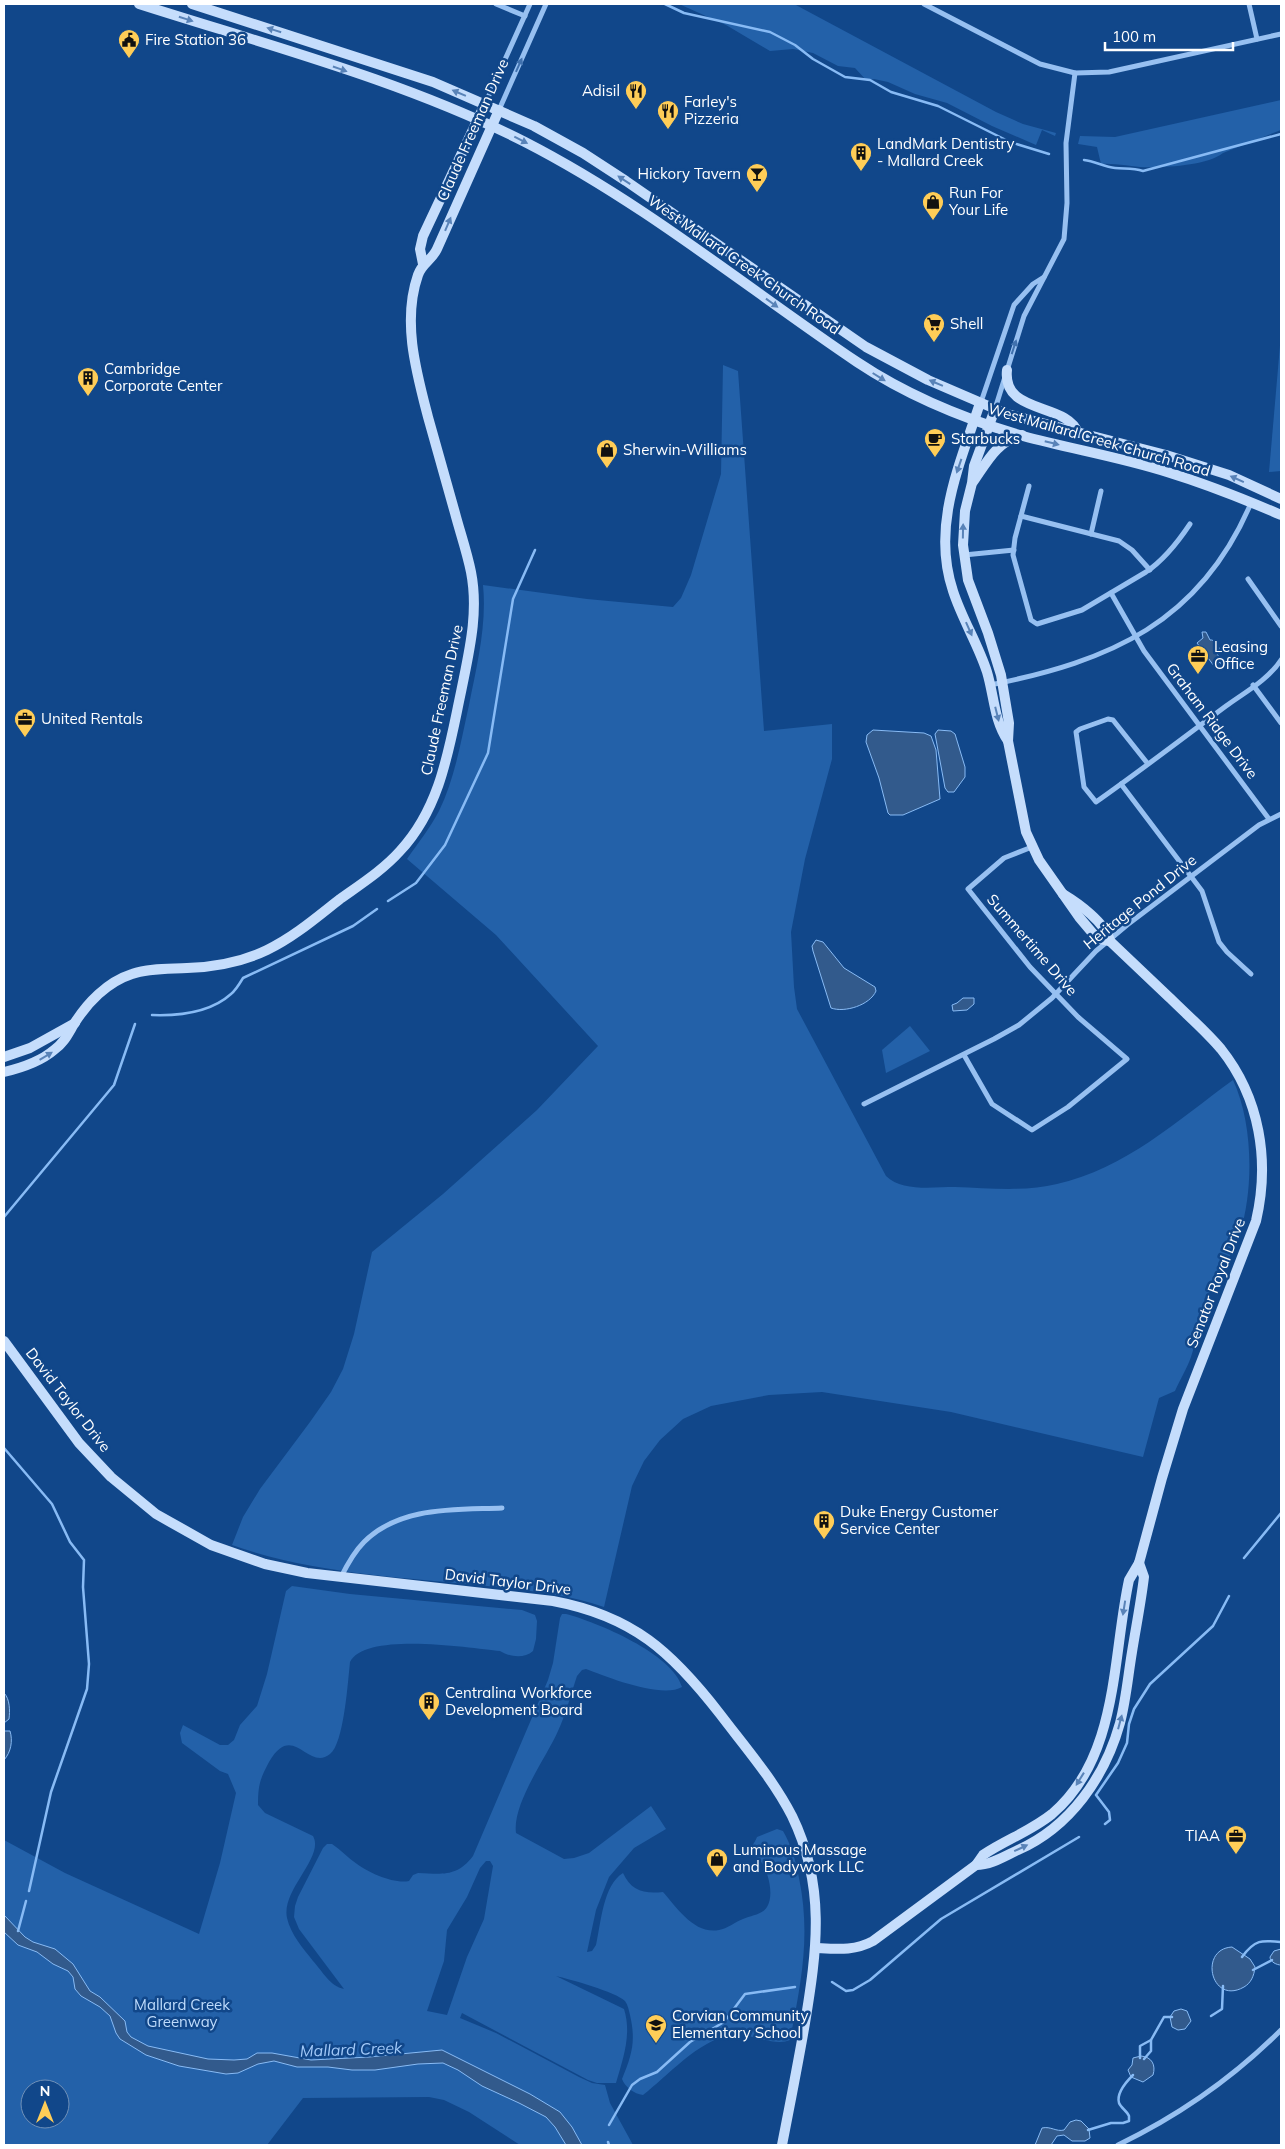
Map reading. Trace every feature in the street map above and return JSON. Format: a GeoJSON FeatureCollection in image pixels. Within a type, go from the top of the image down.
{"type":"FeatureCollection","features":[{"type":"Feature","properties":{"kind":"street","name":"West Mallard Creek Church Road"},"geometry":{"type":"LineString","coordinates":[[139,4],[414,94],[492,126],[551,156],[625,200],[795,320],[884,380],[920,399],[988,425],[1166,472],[1281,515]]}},
{"type":"Feature","properties":{"kind":"street","name":"West Mallard Creek Church Road"},"geometry":{"type":"LineString","coordinates":[[192,4],[433,82],[499,110],[556,138],[626,181],[866,347],[912,372],[980,403],[1014,416],[1166,455],[1229,475],[1281,499]]}},
{"type":"Feature","properties":{"kind":"street"},"geometry":{"type":"LineString","coordinates":[[496,4],[525,16]]}},
{"type":"Feature","properties":{"kind":"street","name":"Claude Freeman Drive"},"geometry":{"type":"LineString","coordinates":[[423,264],[420,249],[423,236],[530,4]]}},
{"type":"Feature","properties":{"kind":"street","name":"Claude Freeman Drive"},"geometry":{"type":"LineString","coordinates":[[4,1072],[24,1067],[49,1054],[65,1040],[75,1023],[103,990],[130,974],[146,971],[195,968],[231,962],[266,950],[286,939],[391,860],[415,832],[431,804],[444,771],[451,739],[471,640],[474,607],[469,562],[422,393],[413,352],[411,327],[412,301],[418,275],[423,264],[431,258],[437,249],[546,4]]}},
{"type":"Feature","properties":{"kind":"street"},"geometry":{"type":"LineString","coordinates":[[924,4],[1040,64],[1075,73],[1109,72],[1281,34]]}},
{"type":"Feature","properties":{"kind":"street"},"geometry":{"type":"LineString","coordinates":[[1249,4],[1257,39]]}},
{"type":"Feature","properties":{"kind":"street"},"geometry":{"type":"LineString","coordinates":[[1008,741],[1009,723],[1003,682],[992,642],[968,580],[964,555],[965,510],[974,466],[995,409],[1024,316],[1064,239],[1067,203],[1066,143],[1075,73]]}},
{"type":"Feature","properties":{"kind":"street"},"geometry":{"type":"LineString","coordinates":[[1008,741],[999,724],[982,661],[953,591],[946,560],[945,529],[948,499],[1014,305],[1033,284],[1044,277]]}},
{"type":"Feature","properties":{"kind":"street"},"geometry":{"type":"LineString","coordinates":[[1007,370],[1007,382],[1014,394],[1029,404],[1072,421],[1078,433]]}},
{"type":"Feature","properties":{"kind":"street"},"geometry":{"type":"LineString","coordinates":[[972,483],[999,447],[1010,439],[1022,435]]}},
{"type":"Feature","properties":{"kind":"street"},"geometry":{"type":"LineString","coordinates":[[1029,486],[1014,550],[1015,565],[1031,620],[1034,624],[1040,624],[1082,610],[1150,570],[1179,541],[1190,524]]}},
{"type":"Feature","properties":{"kind":"street"},"geometry":{"type":"LineString","coordinates":[[1091,534],[1102,490]]}},
{"type":"Feature","properties":{"kind":"street"},"geometry":{"type":"LineString","coordinates":[[990,685],[1084,661],[1136,638],[1171,612],[1202,583],[1228,548],[1251,503]]}},
{"type":"Feature","properties":{"kind":"street"},"geometry":{"type":"LineString","coordinates":[[1021,516],[1123,543],[1150,570]]}},
{"type":"Feature","properties":{"kind":"street"},"geometry":{"type":"LineString","coordinates":[[964,555],[1014,550]]}},
{"type":"Feature","properties":{"kind":"street"},"geometry":{"type":"LineString","coordinates":[[1248,579],[1281,626]]}},
{"type":"Feature","properties":{"kind":"street","name":"Graham Ridge Drive"},"geometry":{"type":"LineString","coordinates":[[1111,594],[1144,651],[1269,819]]}},
{"type":"Feature","properties":{"kind":"street"},"geometry":{"type":"LineString","coordinates":[[1148,764],[1113,720],[1108,719],[1078,730],[1076,736],[1083,782],[1096,802],[1148,764],[1253,685],[1281,660]]}},
{"type":"Feature","properties":{"kind":"street"},"geometry":{"type":"LineString","coordinates":[[1253,685],[1281,723]]}},
{"type":"Feature","properties":{"kind":"street","name":"Senator Royal Drive"},"geometry":{"type":"LineString","coordinates":[[816,1948],[849,1949],[868,1944],[976,1864],[983,1855],[1038,1824],[1056,1810],[1079,1781],[1095,1752],[1107,1712],[1129,1580],[1140,1563],[1178,1425],[1255,1227],[1261,1196],[1263,1160],[1260,1134],[1252,1104],[1241,1080],[1229,1060],[1199,1026],[1110,940],[1108,933],[1103,927],[1063,894],[1046,871],[1032,847],[1023,822],[1008,741]]}},
{"type":"Feature","properties":{"kind":"street"},"geometry":{"type":"LineString","coordinates":[[1121,784],[1206,898],[1214,931],[1219,942],[1251,974]]}},
{"type":"Feature","properties":{"kind":"street","name":"Heritage Pond Drive"},"geometry":{"type":"LineString","coordinates":[[864,1104],[1019,1025],[1056,994],[1096,952],[1127,925],[1190,876],[1269,819],[1281,814]]}},
{"type":"Feature","properties":{"kind":"street","name":"Summertime Drive"},"geometry":{"type":"LineString","coordinates":[[964,1054],[982,1090],[992,1104],[1032,1130],[1061,1112],[1127,1059],[1084,1023],[1030,967],[968,889],[1004,858],[1032,847]]}},
{"type":"Feature","properties":{"kind":"street","name":"Claude Freeman Drive"},"geometry":{"type":"LineString","coordinates":[[4,1057],[30,1048],[75,1023]]}},
{"type":"Feature","properties":{"kind":"street","name":"David Taylor Drive"},"geometry":{"type":"LineString","coordinates":[[4,1341],[88,1453],[121,1486],[156,1514],[197,1538],[250,1559],[287,1570],[340,1578],[553,1601],[573,1605],[619,1622],[663,1650],[687,1672],[758,1764],[793,1818],[805,1850],[814,1885],[816,1948],[799,2056],[782,2145]]}},
{"type":"Feature","properties":{"kind":"street"},"geometry":{"type":"LineString","coordinates":[[340,1578],[350,1560],[364,1542],[388,1525],[409,1516],[427,1512],[502,1508]]}},
{"type":"Feature","properties":{"kind":"street","name":"Senator Royal Drive"},"geometry":{"type":"LineString","coordinates":[[976,1864],[992,1862],[1025,1847],[1052,1831],[1072,1812],[1102,1768],[1113,1743],[1122,1711],[1144,1577],[1140,1563]]}},
{"type":"Feature","properties":{"kind":"street"},"geometry":{"type":"LineString","coordinates":[[1118,2145],[1192,2103],[1224,2080],[1281,2030]]}},
{"type":"Feature","properties":{"kind":"green space"},"geometry":{"type":"Polygon","coordinates":[[[679,4],[794,4],[996,112],[1023,124],[1056,133],[1055,136],[1042,130],[1036,145],[992,126],[947,103],[915,94],[888,82],[874,79],[867,81],[855,68],[838,66],[813,53],[793,49],[770,51],[726,25],[679,4]]]}},
{"type":"Feature","properties":{"kind":"green space"},"geometry":{"type":"Polygon","coordinates":[[[1281,100],[1281,130],[1206,161],[1149,167],[1101,164],[1097,147],[1078,144],[1080,136],[1115,137],[1281,100]]]}},
{"type":"Feature","properties":{"kind":"green space"},"geometry":{"type":"Polygon","coordinates":[[[1281,334],[1281,471],[1269,472],[1281,334]]]}},
{"type":"Feature","properties":{"kind":"green space"},"geometry":{"type":"Polygon","coordinates":[[[723,365],[738,371],[764,731],[832,724],[832,759],[805,859],[791,932],[797,1009],[886,1176],[909,1187],[1019,1189],[1057,1184],[1082,1177],[1128,1155],[1150,1141],[1233,1080],[1240,1097],[1248,1135],[1248,1196],[1240,1233],[1209,1295],[1189,1361],[1175,1391],[1159,1398],[1143,1457],[951,1412],[822,1392],[769,1395],[711,1406],[683,1419],[660,1440],[644,1461],[632,1486],[604,1607],[575,1599],[532,1591],[390,1577],[326,1568],[263,1555],[232,1545],[243,1517],[260,1489],[331,1392],[343,1369],[354,1334],[372,1252],[443,1194],[537,1110],[598,1046],[496,935],[407,859],[439,811],[453,772],[481,645],[484,615],[483,585],[587,599],[673,607],[681,598],[691,575],[721,474],[723,365]]]}},
{"type":"Feature","properties":{"kind":"green space"},"geometry":{"type":"Polygon","coordinates":[[[910,1026],[930,1051],[886,1073],[882,1050],[910,1026]]]}},
{"type":"Feature","properties":{"kind":"green space","name":"Mallard Creek Greenway"},"geometry":{"type":"Polygon","coordinates":[[[292,1586],[350,1594],[522,1610],[535,1615],[537,1621],[533,1651],[521,1656],[512,1656],[500,1651],[420,1644],[396,1644],[376,1647],[360,1653],[350,1662],[342,1725],[335,1748],[330,1754],[322,1758],[315,1757],[293,1746],[286,1746],[278,1750],[263,1773],[258,1792],[258,1805],[265,1813],[313,1836],[315,1844],[313,1854],[290,1896],[287,1918],[291,1930],[327,1978],[335,1985],[344,1989],[299,1929],[294,1917],[298,1897],[323,1848],[327,1844],[332,1844],[362,1867],[382,1877],[396,1881],[409,1881],[413,1875],[418,1873],[442,1874],[461,1868],[473,1856],[548,1680],[562,1614],[596,1624],[650,1652],[676,1675],[682,1687],[673,1690],[648,1689],[586,1669],[582,1670],[577,1676],[566,1711],[553,1742],[524,1795],[516,1821],[516,1833],[564,1859],[589,1853],[651,1806],[666,1829],[634,1848],[609,1877],[596,1910],[587,1952],[592,1951],[596,1945],[604,1905],[611,1886],[623,1873],[630,1884],[639,1890],[644,1892],[663,1892],[687,1919],[702,1928],[710,1930],[722,1929],[762,1912],[769,1902],[770,1885],[765,1868],[754,1854],[752,1847],[757,1837],[777,1829],[783,1831],[796,1865],[803,1899],[804,1920],[801,1979],[790,2040],[779,2042],[741,2035],[728,2036],[716,2040],[691,2054],[643,2095],[633,2092],[622,2079],[631,2055],[633,2040],[632,2024],[625,2001],[603,1990],[556,1976],[624,2009],[627,2037],[624,2056],[616,2083],[597,2083],[588,2080],[462,2013],[460,2018],[496,2033],[579,2077],[592,2083],[605,2085],[610,2103],[633,2145],[520,2145],[469,2112],[444,2100],[429,2097],[303,2098],[267,2145],[4,2145],[4,1840],[65,1873],[199,1934],[220,1863],[236,1793],[228,1774],[220,1771],[182,1743],[180,1733],[183,1725],[220,1745],[228,1745],[234,1740],[240,1725],[257,1706],[267,1674],[286,1591],[292,1586]],[[486,1861],[480,1868],[467,1897],[447,1930],[444,1961],[427,2011],[447,2015],[467,1957],[484,1919],[493,1866],[490,1861],[486,1861]]]}},
{"type":"Feature","properties":{"kind":"shaded area"},"geometry":{"type":"Polygon","coordinates":[[[1202,632],[1206,632],[1210,640],[1215,642],[1221,651],[1217,654],[1223,662],[1221,664],[1220,662],[1214,666],[1197,643],[1203,638],[1202,632]]]}},
{"type":"Feature","properties":{"kind":"shaded area"},"geometry":{"type":"Polygon","coordinates":[[[873,730],[924,733],[931,736],[936,750],[940,799],[903,815],[890,815],[888,813],[879,778],[866,742],[867,735],[873,730]]]}},
{"type":"Feature","properties":{"kind":"shaded area"},"geometry":{"type":"Polygon","coordinates":[[[938,730],[951,731],[955,734],[965,767],[965,777],[954,792],[948,792],[945,788],[935,734],[938,730]]]}},
{"type":"Feature","properties":{"kind":"shaded area"},"geometry":{"type":"Polygon","coordinates":[[[816,940],[823,942],[844,968],[875,987],[876,991],[873,996],[863,1004],[850,1009],[831,1008],[813,951],[812,946],[816,940]]]}},
{"type":"Feature","properties":{"kind":"shaded area"},"geometry":{"type":"Polygon","coordinates":[[[963,998],[974,998],[974,1004],[967,1010],[953,1011],[952,1005],[963,998]]]}},
{"type":"Feature","properties":{"kind":"shaded area"},"geometry":{"type":"Polygon","coordinates":[[[4,1693],[8,1702],[9,1719],[4,1723],[4,1693]]]}},
{"type":"Feature","properties":{"kind":"shaded area"},"geometry":{"type":"Polygon","coordinates":[[[4,1731],[10,1731],[11,1746],[4,1760],[4,1731]]]}},
{"type":"Feature","properties":{"kind":"shaded area"},"geometry":{"type":"Polygon","coordinates":[[[4,1915],[25,1937],[33,1942],[55,1949],[73,1964],[90,1991],[100,1997],[125,2021],[127,2032],[131,2037],[148,2046],[208,2059],[234,2060],[247,2059],[257,2053],[272,2053],[311,2060],[442,2050],[530,2094],[560,2112],[572,2127],[582,2145],[566,2145],[555,2127],[546,2117],[482,2086],[458,2070],[443,2063],[418,2064],[375,2070],[352,2070],[328,2067],[297,2067],[274,2061],[258,2064],[238,2073],[226,2074],[179,2066],[146,2055],[120,2039],[110,2016],[100,2007],[81,1996],[75,1989],[73,1977],[68,1971],[53,1964],[37,1952],[18,1945],[4,1932],[4,1915]]]}},
{"type":"Feature","properties":{"kind":"shaded area"},"geometry":{"type":"Polygon","coordinates":[[[1232,1947],[1250,1959],[1255,1967],[1249,1983],[1233,1991],[1223,1989],[1217,1983],[1213,1975],[1212,1966],[1215,1957],[1221,1950],[1232,1947]]]}},
{"type":"Feature","properties":{"kind":"shaded area"},"geometry":{"type":"Polygon","coordinates":[[[1281,1949],[1281,1965],[1274,1963],[1270,1957],[1274,1951],[1281,1949]]]}},
{"type":"Feature","properties":{"kind":"shaded area"},"geometry":{"type":"Polygon","coordinates":[[[1181,2009],[1187,2011],[1191,2021],[1185,2029],[1178,2030],[1172,2027],[1170,2017],[1174,2011],[1181,2009]]]}},
{"type":"Feature","properties":{"kind":"shaded area"},"geometry":{"type":"Polygon","coordinates":[[[1141,2056],[1148,2058],[1154,2068],[1153,2075],[1143,2082],[1131,2077],[1128,2070],[1132,2065],[1133,2058],[1141,2056]]]}},
{"type":"Feature","properties":{"kind":"shaded area"},"geometry":{"type":"Polygon","coordinates":[[[1081,2121],[1089,2129],[1090,2138],[1085,2141],[1072,2141],[1064,2135],[1057,2136],[1051,2145],[1035,2145],[1042,2128],[1064,2130],[1070,2122],[1081,2121]]]}},
{"type":"Feature","properties":{"kind":"waterway"},"geometry":{"type":"LineString","coordinates":[[665,4],[684,13],[770,32],[795,45],[813,59],[845,77],[870,80],[891,92],[938,106],[1010,142],[1049,154]]}},
{"type":"Feature","properties":{"kind":"waterway"},"geometry":{"type":"LineString","coordinates":[[1084,160],[1111,167],[1143,171],[1281,134]]}},
{"type":"Feature","properties":{"kind":"waterway"},"geometry":{"type":"LineString","coordinates":[[388,901],[416,883],[445,845],[488,753],[513,599],[535,550]]}},
{"type":"Feature","properties":{"kind":"waterway"},"geometry":{"type":"LineString","coordinates":[[152,1015],[184,1014],[214,1005],[233,992],[243,978],[353,926],[377,909]]}},
{"type":"Feature","properties":{"kind":"waterway"},"geometry":{"type":"LineString","coordinates":[[4,1217],[114,1085],[135,1024]]}},
{"type":"Feature","properties":{"kind":"waterway"},"geometry":{"type":"LineString","coordinates":[[4,1448],[52,1504],[70,1542],[84,1560],[83,1587],[89,1664],[87,1689],[51,1792],[29,1891]]}},
{"type":"Feature","properties":{"kind":"waterway"},"geometry":{"type":"LineString","coordinates":[[1244,1558],[1281,1513]]}},
{"type":"Feature","properties":{"kind":"waterway"},"geometry":{"type":"LineString","coordinates":[[1105,1824],[1110,1820],[1109,1812],[1096,1795],[1118,1763],[1127,1743],[1129,1724],[1134,1709],[1150,1684],[1213,1626],[1229,1596]]}},
{"type":"Feature","properties":{"kind":"waterway"},"geometry":{"type":"LineString","coordinates":[[832,1982],[846,1991],[853,1990],[870,1980],[941,1919],[1079,1837]]}},
{"type":"Feature","properties":{"kind":"waterway"},"geometry":{"type":"LineString","coordinates":[[18,1931],[26,1901]]}},
{"type":"Feature","properties":{"kind":"waterway"},"geometry":{"type":"LineString","coordinates":[[1242,1957],[1251,1947],[1259,1942],[1281,1942]]}},
{"type":"Feature","properties":{"kind":"waterway"},"geometry":{"type":"LineString","coordinates":[[1253,1970],[1272,1960]]}},
{"type":"Feature","properties":{"kind":"waterway"},"geometry":{"type":"LineString","coordinates":[[1211,2016],[1222,2009],[1223,1986]]}},
{"type":"Feature","properties":{"kind":"waterway"},"geometry":{"type":"LineString","coordinates":[[609,2125],[632,2085],[640,2079],[657,2072],[690,2042],[724,2022],[745,1994],[795,1987]]}},
{"type":"Feature","properties":{"kind":"waterway"},"geometry":{"type":"LineString","coordinates":[[1140,2058],[1140,2046],[1151,2040],[1164,2017],[1172,2017]]}},
{"type":"Feature","properties":{"kind":"waterway"},"geometry":{"type":"LineString","coordinates":[[1144,2059],[1151,2051],[1151,2040]]}},
{"type":"Feature","properties":{"kind":"waterway"},"geometry":{"type":"LineString","coordinates":[[1088,2130],[1111,2123],[1129,2121],[1129,2116],[1120,2105],[1118,2099],[1123,2088],[1133,2075]]}},
{"type":"Feature","properties":{"kind":"place","name":"Fire Station 36"},"geometry":{"type":"Point","coordinates":[129,59]}},
{"type":"Feature","properties":{"kind":"place","name":"Adisil"},"geometry":{"type":"Point","coordinates":[636,110]}},
{"type":"Feature","properties":{"kind":"place","name":"Farley's Pizzeria"},"geometry":{"type":"Point","coordinates":[668,130]}},
{"type":"Feature","properties":{"kind":"place","name":"LandMark Dentistry - Mallard Creek"},"geometry":{"type":"Point","coordinates":[861,172]}},
{"type":"Feature","properties":{"kind":"place","name":"Hickory Tavern"},"geometry":{"type":"Point","coordinates":[757,193]}},
{"type":"Feature","properties":{"kind":"place","name":"Run For Your Life"},"geometry":{"type":"Point","coordinates":[933,221]}},
{"type":"Feature","properties":{"kind":"place","name":"Shell"},"geometry":{"type":"Point","coordinates":[934,343]}},
{"type":"Feature","properties":{"kind":"place","name":"Cambridge Corporate Center"},"geometry":{"type":"Point","coordinates":[88,397]}},
{"type":"Feature","properties":{"kind":"place","name":"Starbucks"},"geometry":{"type":"Point","coordinates":[935,458]}},
{"type":"Feature","properties":{"kind":"place","name":"Sherwin-Williams"},"geometry":{"type":"Point","coordinates":[607,469]}},
{"type":"Feature","properties":{"kind":"place","name":"Leasing Office"},"geometry":{"type":"Point","coordinates":[1198,675]}},
{"type":"Feature","properties":{"kind":"place","name":"United Rentals"},"geometry":{"type":"Point","coordinates":[25,738]}},
{"type":"Feature","properties":{"kind":"place","name":"Duke Energy Customer Service Center"},"geometry":{"type":"Point","coordinates":[824,1540]}},
{"type":"Feature","properties":{"kind":"place","name":"Centralina Workforce Development Board"},"geometry":{"type":"Point","coordinates":[429,1721]}},
{"type":"Feature","properties":{"kind":"place","name":"TIAA"},"geometry":{"type":"Point","coordinates":[1236,1855]}},
{"type":"Feature","properties":{"kind":"place","name":"Luminous Massage and Bodywork LLC"},"geometry":{"type":"Point","coordinates":[717,1878]}},
{"type":"Feature","properties":{"kind":"place","name":"Corvian Community Elementary School"},"geometry":{"type":"Point","coordinates":[656,2044]}},
{"type":"Feature","properties":{"kind":"water label","name":"Mallard Creek"},"geometry":{"type":"Point","coordinates":[351,2049]}}]}
